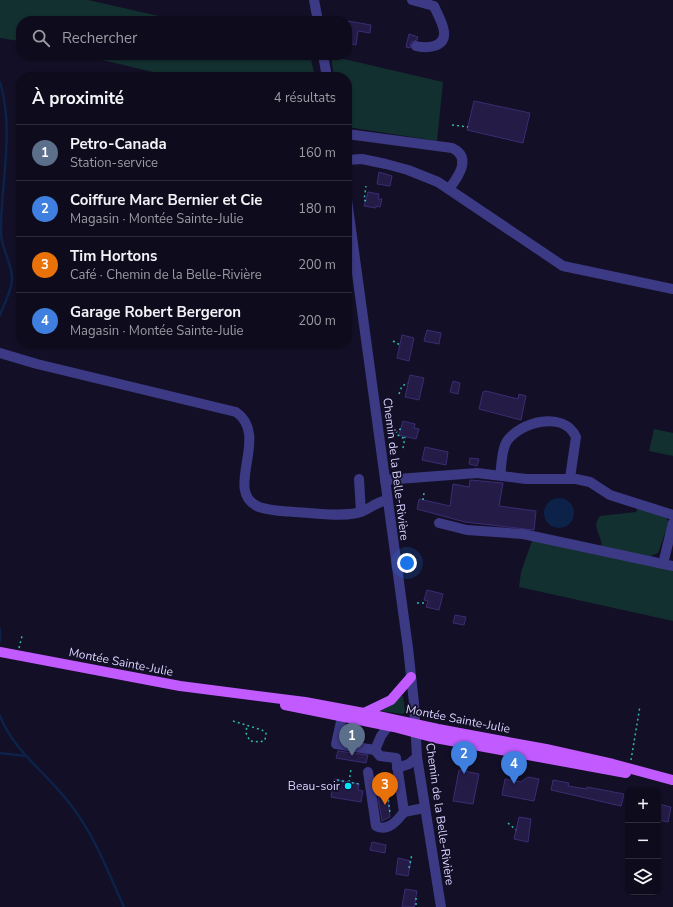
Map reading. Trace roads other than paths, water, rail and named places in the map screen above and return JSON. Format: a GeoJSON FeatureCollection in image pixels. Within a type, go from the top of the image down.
{"type":"FeatureCollection","features":[{"type":"Feature","properties":{"kind":"main road","name":"Montée Sainte-Julie"},"geometry":{"type":"LineString","coordinates":[[2,652],[180,686],[364,713],[415,729],[606,770],[672,781]]}},
{"type":"Feature","properties":{"kind":"main road"},"geometry":{"type":"LineString","coordinates":[[364,713],[391,700],[411,676]]}},
{"type":"Feature","properties":{"kind":"main road","name":"Montée Sainte-Julie"},"geometry":{"type":"LineString","coordinates":[[238,694],[303,710],[388,726],[546,749],[672,781]]}},
{"type":"Feature","properties":{"kind":"street"},"geometry":{"type":"LineString","coordinates":[[314,0],[317,16]]}},
{"type":"Feature","properties":{"kind":"street"},"geometry":{"type":"LineString","coordinates":[[412,0],[434,6],[445,31],[443,39],[438,45],[424,48],[416,46]]}},
{"type":"Feature","properties":{"kind":"street"},"geometry":{"type":"LineString","coordinates":[[324,60],[326,72]]}},
{"type":"Feature","properties":{"kind":"street"},"geometry":{"type":"LineString","coordinates":[[352,135],[452,148],[458,151],[463,159],[463,164],[460,172],[449,189]]}},
{"type":"Feature","properties":{"kind":"street"},"geometry":{"type":"LineString","coordinates":[[352,160],[362,159],[408,170],[438,182],[563,266],[673,289]]}},
{"type":"Feature","properties":{"kind":"street","name":"Chemin de la Belle-Rivière"},"geometry":{"type":"LineString","coordinates":[[352,237],[411,676],[417,758],[441,907]]}},
{"type":"Feature","properties":{"kind":"street"},"geometry":{"type":"LineString","coordinates":[[0,353],[36,364],[236,412],[244,419],[249,430],[250,447],[244,489],[253,504],[275,510],[335,514],[360,512],[378,502],[387,500]]}},
{"type":"Feature","properties":{"kind":"street"},"geometry":{"type":"LineString","coordinates":[[500,475],[505,444],[512,436],[531,425],[552,421],[570,428],[576,437],[570,478]]}},
{"type":"Feature","properties":{"kind":"street"},"geometry":{"type":"LineString","coordinates":[[385,480],[477,473],[526,479],[570,478],[584,480],[610,495],[673,515]]}},
{"type":"Feature","properties":{"kind":"street"},"geometry":{"type":"LineString","coordinates":[[360,479],[360,512]]}},
{"type":"Feature","properties":{"kind":"street"},"geometry":{"type":"LineString","coordinates":[[439,523],[467,530],[524,534],[668,565],[673,523]]}},
{"type":"Feature","properties":{"kind":"street"},"geometry":{"type":"LineString","coordinates":[[342,717],[336,744],[375,750],[380,756],[396,758],[404,812]]}},
{"type":"Feature","properties":{"kind":"street"},"geometry":{"type":"LineString","coordinates":[[375,750],[381,736],[388,726]]}},
{"type":"Feature","properties":{"kind":"street"},"geometry":{"type":"LineString","coordinates":[[397,768],[409,764],[417,758]]}},
{"type":"Feature","properties":{"kind":"street"},"geometry":{"type":"LineString","coordinates":[[368,772],[376,826],[379,828],[392,825],[404,812],[424,808]]}},
{"type":"Feature","properties":{"kind":"water"},"geometry":{"type":"Polygon","coordinates":[[[559,498],[570,502],[574,513],[570,524],[559,528],[548,524],[544,513],[548,502],[559,498]]]}},
{"type":"Feature","properties":{"kind":"waterway"},"geometry":{"type":"LineString","coordinates":[[0,82],[4,101],[7,139],[1,235],[12,274],[9,293],[0,315]]}},
{"type":"Feature","properties":{"kind":"waterway"},"geometry":{"type":"LineString","coordinates":[[0,629],[0,641]]}},
{"type":"Feature","properties":{"kind":"waterway"},"geometry":{"type":"LineString","coordinates":[[0,716],[6,729],[22,752],[61,793],[79,816],[100,854],[124,907]]}},
{"type":"Feature","properties":{"kind":"waterway"},"geometry":{"type":"LineString","coordinates":[[0,753],[25,756]]}},
{"type":"Feature","properties":{"kind":"place","name":"Petro-Canada"},"geometry":{"type":"Point","coordinates":[352,756]}},
{"type":"Feature","properties":{"kind":"place","name":"Coiffure Marc Bernier et Cie"},"geometry":{"type":"Point","coordinates":[464,774]}},
{"type":"Feature","properties":{"kind":"place","name":"Garage Robert Bergeron"},"geometry":{"type":"Point","coordinates":[514,784]}},
{"type":"Feature","properties":{"kind":"place","name":"Beau-soir"},"geometry":{"type":"Point","coordinates":[348,786]}},
{"type":"Feature","properties":{"kind":"place","name":"Tim Hortons"},"geometry":{"type":"Point","coordinates":[385,805]}}]}
